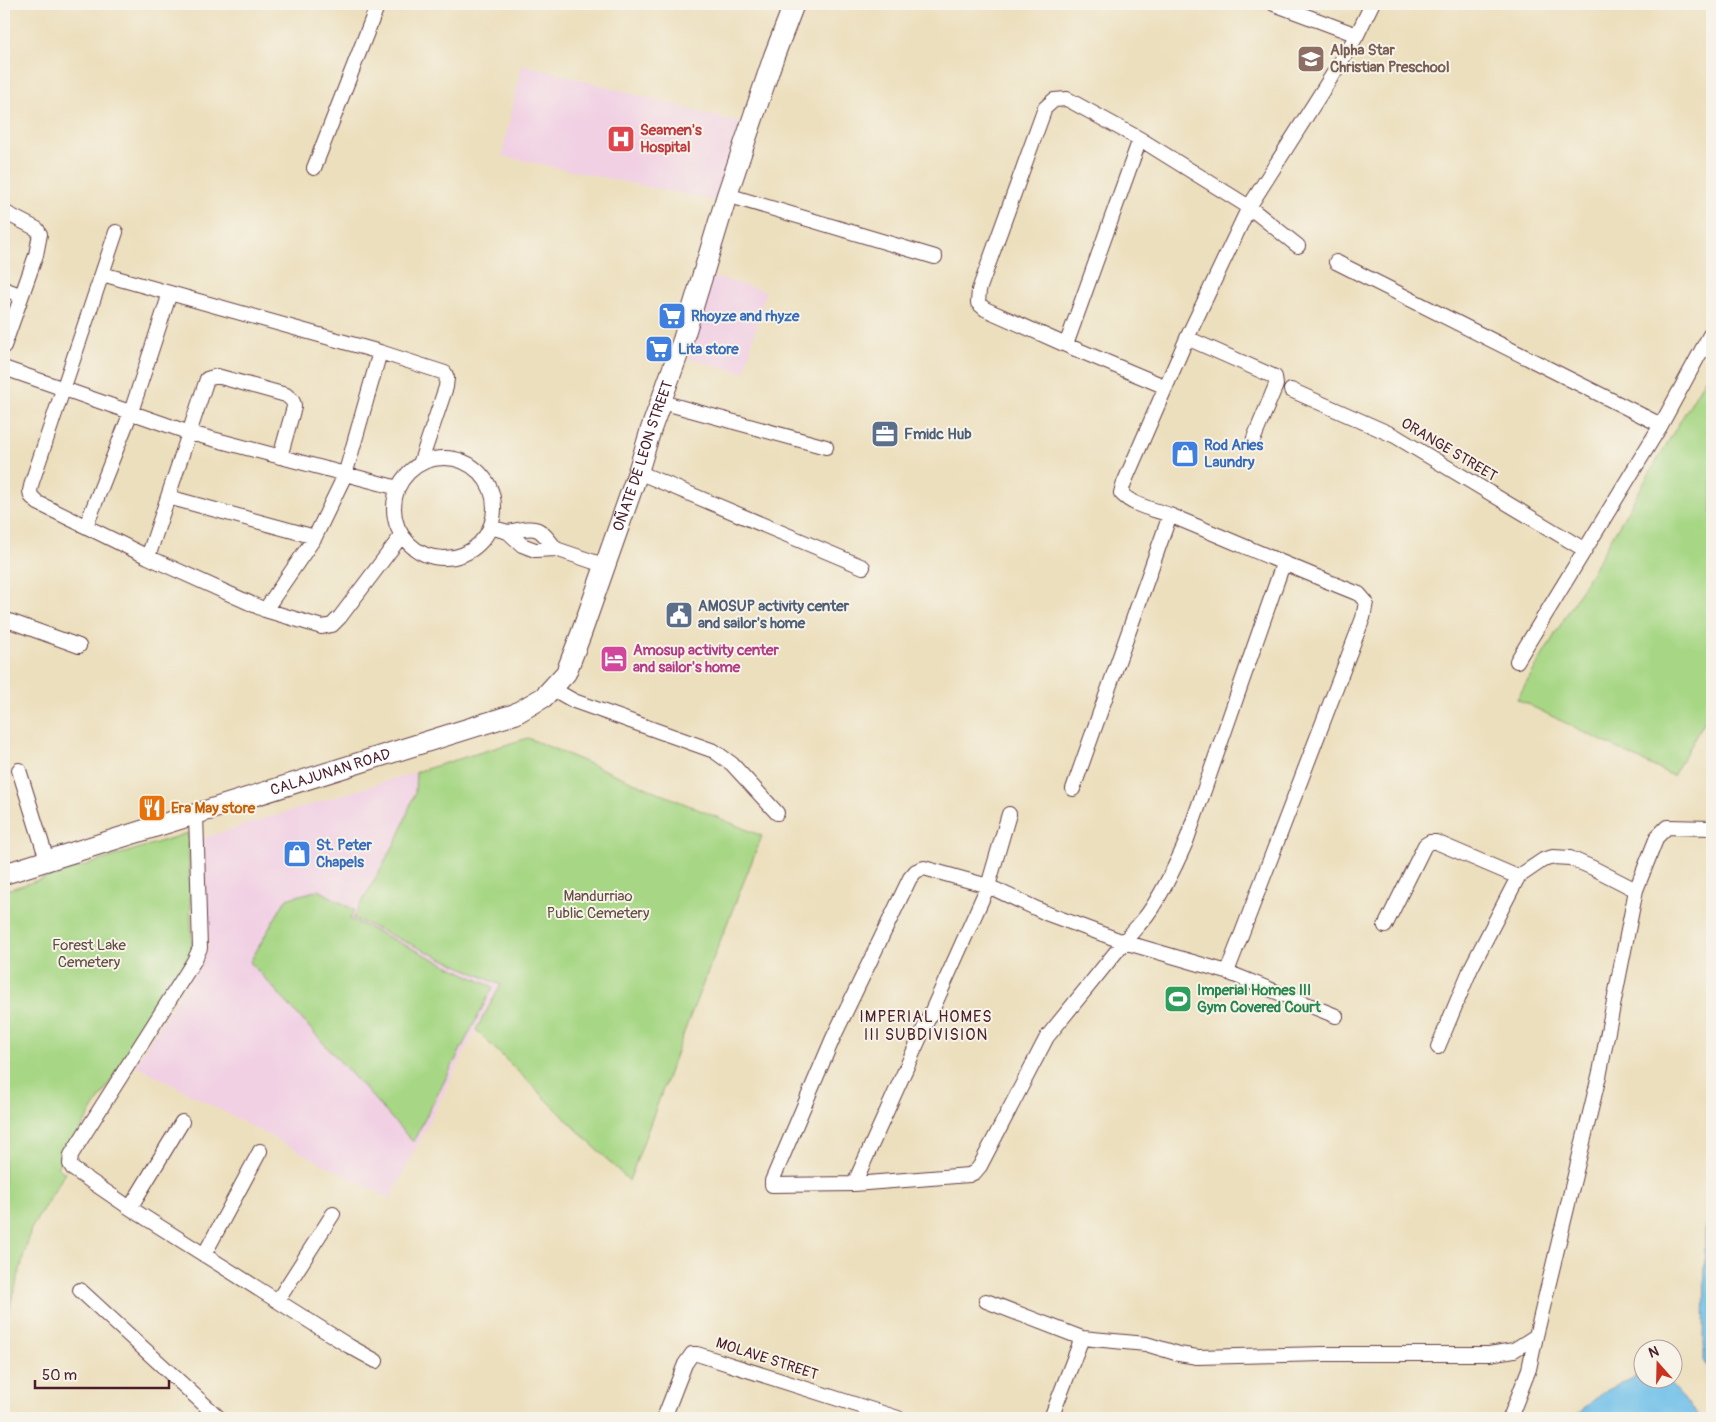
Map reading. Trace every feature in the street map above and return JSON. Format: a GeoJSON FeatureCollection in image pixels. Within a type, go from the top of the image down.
{"type":"FeatureCollection","features":[{"type":"Feature","properties":{"kind":"main road","name":"OÑATE DE LEON STREET"},"geometry":{"type":"LineString","coordinates":[[515,714],[544,697],[566,673],[606,566],[638,472],[650,429],[691,313],[727,195],[771,65],[794,4]]}},
{"type":"Feature","properties":{"kind":"main road","name":"CALAJUNAN ROAD"},"geometry":{"type":"LineString","coordinates":[[4,874],[515,714]]}},
{"type":"Feature","properties":{"kind":"street"},"geometry":{"type":"LineString","coordinates":[[314,168],[378,4]]}},
{"type":"Feature","properties":{"kind":"street"},"geometry":{"type":"LineString","coordinates":[[1274,4],[1357,36]]}},
{"type":"Feature","properties":{"kind":"street"},"geometry":{"type":"LineString","coordinates":[[1227,972],[1363,618],[1366,602],[1359,594],[1283,564],[1170,515],[1128,501],[1121,493],[1124,482],[1187,338],[1249,207],[1357,36],[1372,4]]}},
{"type":"Feature","properties":{"kind":"street"},"geometry":{"type":"LineString","coordinates":[[1166,387],[985,310],[978,303],[982,281],[1045,108],[1054,100],[1067,99],[1140,139],[1249,207],[1298,246]]}},
{"type":"Feature","properties":{"kind":"street"},"geometry":{"type":"LineString","coordinates":[[1066,345],[1140,139]]}},
{"type":"Feature","properties":{"kind":"street"},"geometry":{"type":"LineString","coordinates":[[727,195],[935,257]]}},
{"type":"Feature","properties":{"kind":"street"},"geometry":{"type":"LineString","coordinates":[[4,212],[37,229],[40,234],[36,255],[20,295],[4,346]]}},
{"type":"Feature","properties":{"kind":"street"},"geometry":{"type":"LineString","coordinates":[[116,232],[63,388],[30,496],[38,503],[148,557],[265,610],[322,627],[332,625],[340,617],[402,535]]}},
{"type":"Feature","properties":{"kind":"street"},"geometry":{"type":"LineString","coordinates":[[1336,262],[1661,425]]}},
{"type":"Feature","properties":{"kind":"street"},"geometry":{"type":"LineString","coordinates":[[102,274],[380,352],[445,374],[447,378],[446,386],[420,464]]}},
{"type":"Feature","properties":{"kind":"street"},"geometry":{"type":"LineString","coordinates":[[4,289],[20,295]]}},
{"type":"Feature","properties":{"kind":"street"},"geometry":{"type":"LineString","coordinates":[[86,526],[131,412],[170,293]]}},
{"type":"Feature","properties":{"kind":"street"},"geometry":{"type":"LineString","coordinates":[[1517,661],[1661,425],[1712,331]]}},
{"type":"Feature","properties":{"kind":"street"},"geometry":{"type":"LineString","coordinates":[[1187,338],[1274,377],[1276,385],[1254,438]]}},
{"type":"Feature","properties":{"kind":"street"},"geometry":{"type":"LineString","coordinates":[[265,610],[315,537],[345,475],[380,352]]}},
{"type":"Feature","properties":{"kind":"street"},"geometry":{"type":"LineString","coordinates":[[4,368],[190,433],[398,488]]}},
{"type":"Feature","properties":{"kind":"street"},"geometry":{"type":"LineString","coordinates":[[148,557],[207,379],[217,376],[286,395],[292,399],[294,407],[280,457]]}},
{"type":"Feature","properties":{"kind":"street","name":"ORANGE STREET"},"geometry":{"type":"LineString","coordinates":[[1291,390],[1395,436],[1585,550]]}},
{"type":"Feature","properties":{"kind":"street"},"geometry":{"type":"LineString","coordinates":[[661,402],[826,447]]}},
{"type":"Feature","properties":{"kind":"street"},"geometry":{"type":"LineString","coordinates":[[438,458],[455,459],[472,466],[485,478],[492,494],[494,512],[490,527],[481,542],[469,551],[455,557],[440,558],[425,554],[412,546],[402,535],[395,520],[394,504],[398,488],[407,474],[420,464],[438,458]]}},
{"type":"Feature","properties":{"kind":"street"},"geometry":{"type":"LineString","coordinates":[[638,472],[863,567]]}},
{"type":"Feature","properties":{"kind":"street"},"geometry":{"type":"LineString","coordinates":[[168,497],[315,537]]}},
{"type":"Feature","properties":{"kind":"street"},"geometry":{"type":"LineString","coordinates":[[1073,789],[1170,515]]}},
{"type":"Feature","properties":{"kind":"street"},"geometry":{"type":"LineString","coordinates":[[490,527],[508,532],[529,528],[541,530],[556,549]]}},
{"type":"Feature","properties":{"kind":"street"},"geometry":{"type":"LineString","coordinates":[[508,532],[522,545],[534,550],[556,549],[606,566]]}},
{"type":"Feature","properties":{"kind":"street"},"geometry":{"type":"LineString","coordinates":[[1283,564],[1186,842],[1172,873],[1147,915],[1124,942],[1047,1037],[980,1166],[969,1175],[854,1184],[772,1185],[772,1181],[833,1038],[910,878],[916,871],[924,868],[988,886],[1048,914],[1124,942],[1227,972],[1336,1016]]}},
{"type":"Feature","properties":{"kind":"street"},"geometry":{"type":"LineString","coordinates":[[4,619],[79,646]]}},
{"type":"Feature","properties":{"kind":"street"},"geometry":{"type":"LineString","coordinates":[[551,688],[574,701],[714,750],[732,764],[776,813]]}},
{"type":"Feature","properties":{"kind":"street"},"geometry":{"type":"LineString","coordinates":[[18,770],[46,860]]}},
{"type":"Feature","properties":{"kind":"street"},"geometry":{"type":"LineString","coordinates":[[196,814],[200,948],[194,961],[69,1160],[72,1169],[130,1208],[349,1346],[376,1361]]}},
{"type":"Feature","properties":{"kind":"street"},"geometry":{"type":"LineString","coordinates":[[854,1184],[988,886],[1009,814]]}},
{"type":"Feature","properties":{"kind":"street"},"geometry":{"type":"LineString","coordinates":[[1510,1418],[1529,1369],[1600,1072],[1636,890],[1657,837],[1667,828],[1712,828]]}},
{"type":"Feature","properties":{"kind":"street"},"geometry":{"type":"LineString","coordinates":[[1385,926],[1425,845],[1430,842],[1436,842],[1518,877]]}},
{"type":"Feature","properties":{"kind":"street"},"geometry":{"type":"LineString","coordinates":[[1438,1047],[1471,968],[1518,877],[1543,860],[1553,857],[1570,858],[1636,890]]}},
{"type":"Feature","properties":{"kind":"street"},"geometry":{"type":"LineString","coordinates":[[130,1208],[182,1122]]}},
{"type":"Feature","properties":{"kind":"street"},"geometry":{"type":"LineString","coordinates":[[204,1255],[260,1152]]}},
{"type":"Feature","properties":{"kind":"street"},"geometry":{"type":"LineString","coordinates":[[278,1300],[333,1214]]}},
{"type":"Feature","properties":{"kind":"street"},"geometry":{"type":"LineString","coordinates":[[80,1290],[219,1418]]}},
{"type":"Feature","properties":{"kind":"street"},"geometry":{"type":"LineString","coordinates":[[986,1301],[1082,1338],[1146,1344],[1196,1357],[1323,1354],[1489,1354],[1514,1350],[1536,1336]]}},
{"type":"Feature","properties":{"kind":"street"},"geometry":{"type":"LineString","coordinates":[[1051,1418],[1082,1338]]}},
{"type":"Feature","properties":{"kind":"street","name":"MOLAVE STREET"},"geometry":{"type":"LineString","coordinates":[[664,1418],[685,1364],[692,1354],[898,1418]]}},
{"type":"Feature","properties":{"kind":"shaded area","name":"Seamen's Hospital"},"geometry":{"type":"Polygon","coordinates":[[[522,64],[741,123],[715,201],[502,156],[522,64]]]}},
{"type":"Feature","properties":{"kind":"shaded area"},"geometry":{"type":"Polygon","coordinates":[[[710,276],[766,291],[744,373],[688,358],[710,276]]]}},
{"type":"Feature","properties":{"kind":"shaded area"},"geometry":{"type":"Polygon","coordinates":[[[416,772],[415,792],[399,836],[354,918],[501,985],[390,1199],[135,1065],[208,949],[203,838],[416,772]]]}},
{"type":"Feature","properties":{"kind":"green space"},"geometry":{"type":"Polygon","coordinates":[[[1712,367],[1712,708],[1673,776],[1517,699],[1712,367]]]}},
{"type":"Feature","properties":{"kind":"green space","name":"Mandurriao Public Cemetery"},"geometry":{"type":"Polygon","coordinates":[[[528,738],[762,836],[689,1019],[629,1181],[476,1030],[501,985],[353,918],[399,836],[415,792],[416,772],[528,738]]]}},
{"type":"Feature","properties":{"kind":"green space","name":"Forest Lake Cemetery"},"geometry":{"type":"Polygon","coordinates":[[[188,833],[192,950],[57,1167],[65,1173],[31,1229],[4,1329],[4,891],[188,833]]]}},
{"type":"Feature","properties":{"kind":"green space"},"geometry":{"type":"Polygon","coordinates":[[[319,890],[354,910],[350,919],[493,987],[413,1142],[250,962],[286,899],[319,890]]]}},
{"type":"Feature","properties":{"kind":"water"},"geometry":{"type":"Polygon","coordinates":[[[1712,1217],[1712,1375],[1704,1360],[1705,1227],[1712,1217]]]}},
{"type":"Feature","properties":{"kind":"water"},"geometry":{"type":"Polygon","coordinates":[[[1634,1377],[1634,1390],[1675,1390],[1701,1418],[1573,1418],[1602,1393],[1634,1377]]]}},
{"type":"Feature","properties":{"kind":"place","name":"Alpha Star Christian Preschool"},"geometry":{"type":"Point","coordinates":[1311,59]}},
{"type":"Feature","properties":{"kind":"place","name":"Seamen's Hospital"},"geometry":{"type":"Point","coordinates":[621,139]}},
{"type":"Feature","properties":{"kind":"place","name":"Rhoyze and rhyze"},"geometry":{"type":"Point","coordinates":[672,316]}},
{"type":"Feature","properties":{"kind":"place","name":"Lita store"},"geometry":{"type":"Point","coordinates":[659,349]}},
{"type":"Feature","properties":{"kind":"place","name":"Fmidc Hub"},"geometry":{"type":"Point","coordinates":[885,434]}},
{"type":"Feature","properties":{"kind":"place","name":"Rod Aries Laundry"},"geometry":{"type":"Point","coordinates":[1185,454]}},
{"type":"Feature","properties":{"kind":"place","name":"AMOSUP activity center and sailor's home"},"geometry":{"type":"Point","coordinates":[679,615]}},
{"type":"Feature","properties":{"kind":"place","name":"Amosup activity center and sailor's home"},"geometry":{"type":"Point","coordinates":[614,659]}},
{"type":"Feature","properties":{"kind":"place","name":"Era May store"},"geometry":{"type":"Point","coordinates":[152,808]}},
{"type":"Feature","properties":{"kind":"place","name":"St. Peter Chapels"},"geometry":{"type":"Point","coordinates":[297,854]}},
{"type":"Feature","properties":{"kind":"place","name":"Imperial Homes III Gym Covered Court"},"geometry":{"type":"Point","coordinates":[1178,999]}},
{"type":"Feature","properties":{"kind":"district","name":"IMPERIAL HOMES III SUBDIVISION"},"geometry":{"type":"Point","coordinates":[926,1026]}}]}
